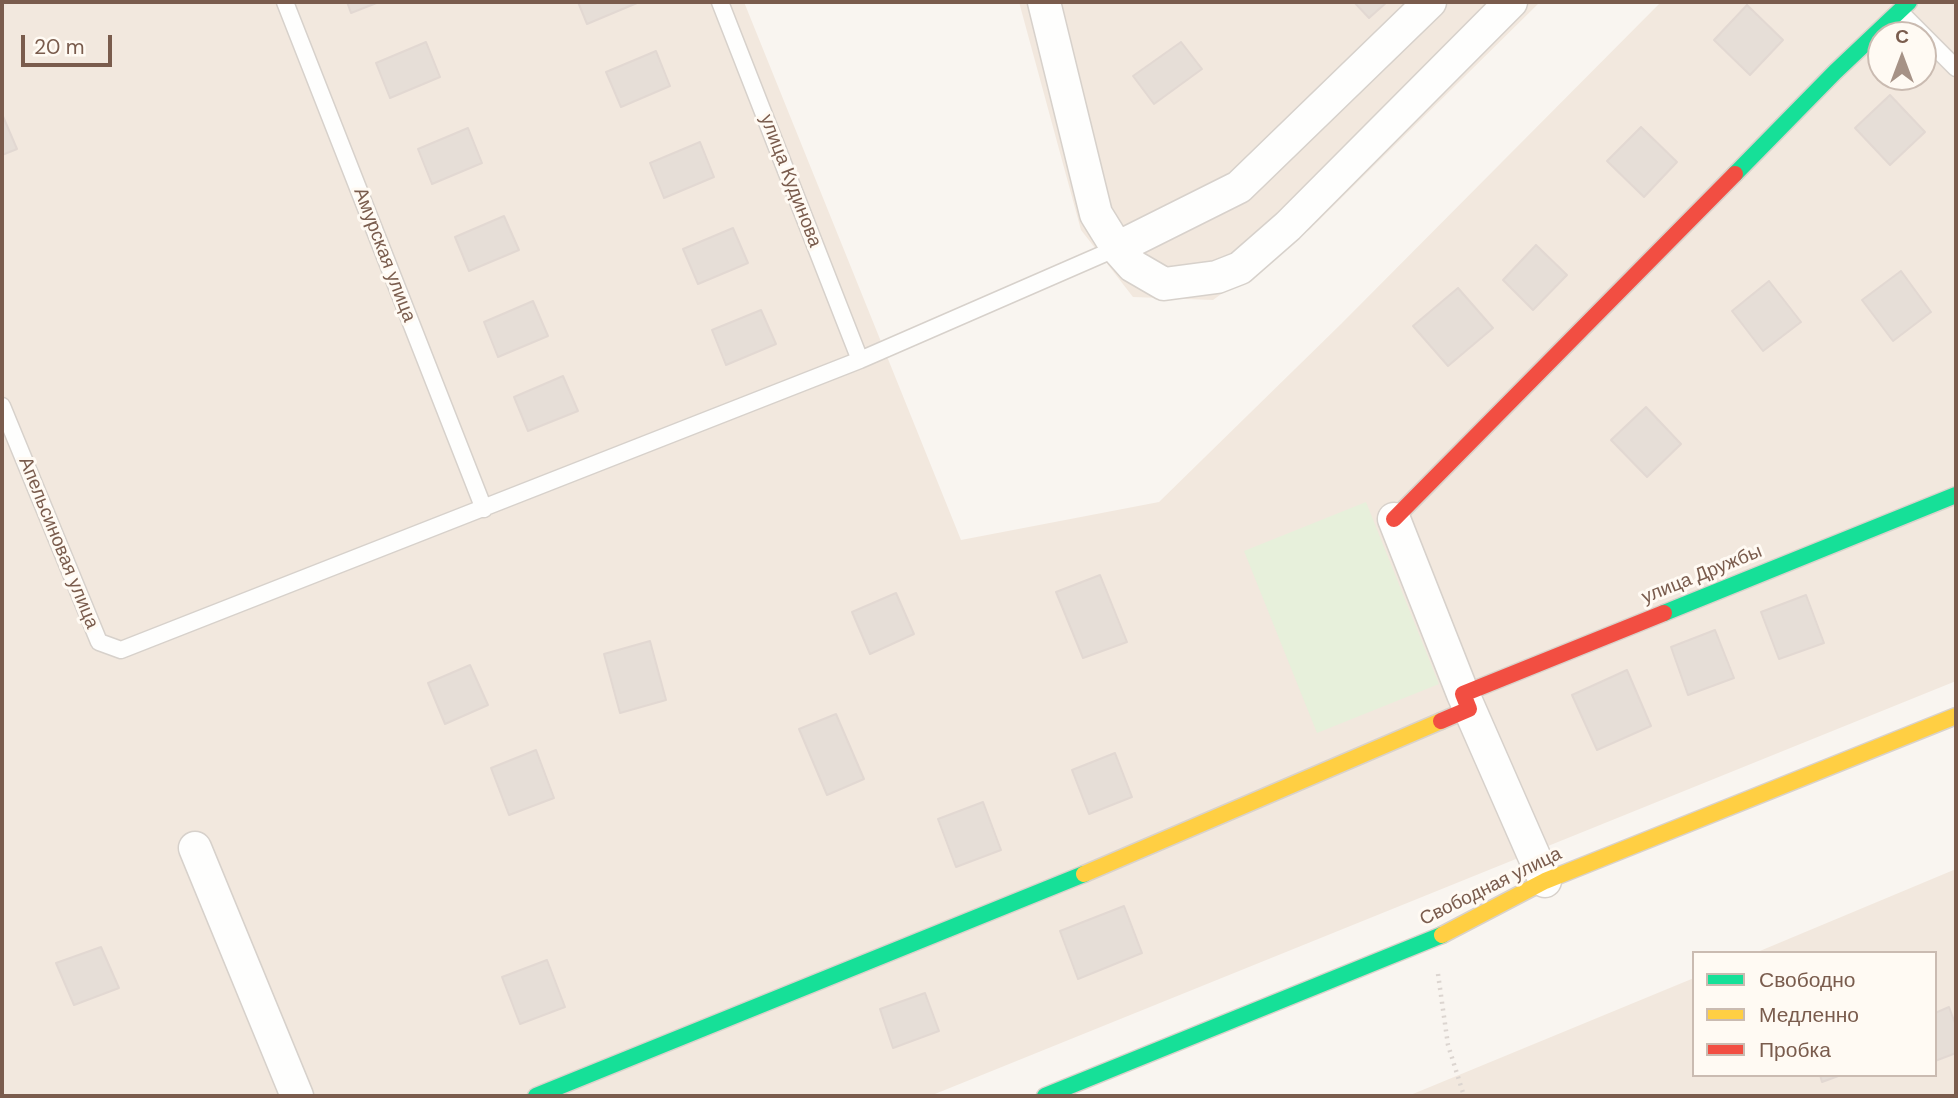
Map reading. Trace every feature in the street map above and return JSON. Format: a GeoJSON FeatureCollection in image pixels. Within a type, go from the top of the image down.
{"type":"FeatureCollection","features":[{"type":"Feature","properties":{"kind":"street"},"geometry":{"type":"LineString","coordinates":[[1044,2],[1096,214],[1117,248],[1133,266],[1164,284],[1217,277],[1240,268],[1287,226],[1511,2]]}},
{"type":"Feature","properties":{"kind":"street"},"geometry":{"type":"LineString","coordinates":[[1117,248],[1239,187],[1430,2]]}},
{"type":"Feature","properties":{"kind":"street"},"geometry":{"type":"LineString","coordinates":[[1545,881],[1466,701],[1394,519],[1835,72],[1905,7]]}},
{"type":"Feature","properties":{"kind":"street","name":"улица Дружбы"},"geometry":{"type":"LineString","coordinates":[[536,1096],[1074,878],[1466,701],[1956,495]]}},
{"type":"Feature","properties":{"kind":"street","name":"Свободная улица"},"geometry":{"type":"LineString","coordinates":[[1045,1096],[1433,940],[1545,881],[1956,716]]}},
{"type":"Feature","properties":{"kind":"street"},"geometry":{"type":"LineString","coordinates":[[195,848],[297,1096]]}},
{"type":"Feature","properties":{"kind":"lane","name":"Амурская улица"},"geometry":{"type":"LineString","coordinates":[[285,2],[484,509]]}},
{"type":"Feature","properties":{"kind":"lane","name":"улица Кудинова"},"geometry":{"type":"LineString","coordinates":[[720,2],[860,359]]}},
{"type":"Feature","properties":{"kind":"lane"},"geometry":{"type":"LineString","coordinates":[[1905,7],[1956,68]]}},
{"type":"Feature","properties":{"kind":"lane"},"geometry":{"type":"LineString","coordinates":[[484,509],[860,359],[1117,248]]}},
{"type":"Feature","properties":{"kind":"lane","name":"Апельсиновая улица"},"geometry":{"type":"LineString","coordinates":[[2,406],[99,642],[121,650],[484,509]]}},
{"type":"Feature","properties":{"kind":"path"},"geometry":{"type":"LineString","coordinates":[[1433,940],[1448,1045],[1464,1096]]}},
{"type":"Feature","properties":{"kind":"shaded area"},"geometry":{"type":"Polygon","coordinates":[[[2,2],[744,2],[961,540],[1159,502],[1341,324],[1661,2],[1956,2],[1956,681],[930,1096],[2,1096],[2,2]]]}},
{"type":"Feature","properties":{"kind":"shaded area"},"geometry":{"type":"Polygon","coordinates":[[[1019,2],[1540,2],[1309,230],[1213,300],[1133,297],[1081,230],[1019,2]]]}},
{"type":"Feature","properties":{"kind":"shaded area"},"geometry":{"type":"Polygon","coordinates":[[[1956,869],[1956,1096],[1408,1096],[1692,979],[1692,1077],[1937,1077],[1937,951],[1760,951],[1956,869]]]}},
{"type":"Feature","properties":{"kind":"green space"},"geometry":{"type":"Polygon","coordinates":[[[1366,502],[1439,684],[1317,733],[1244,551],[1366,502]]]}},
{"type":"Feature","properties":{"kind":"building"},"geometry":{"type":"Polygon","coordinates":[[[347,2],[379,2],[351,13],[347,2]]]}},
{"type":"Feature","properties":{"kind":"building"},"geometry":{"type":"Polygon","coordinates":[[[578,2],[636,2],[637,3],[587,24],[578,2]]]}},
{"type":"Feature","properties":{"kind":"building"},"geometry":{"type":"Polygon","coordinates":[[[1354,2],[1387,2],[1369,18],[1354,2]]]}},
{"type":"Feature","properties":{"kind":"building"},"geometry":{"type":"Polygon","coordinates":[[[1747,5],[1783,40],[1750,75],[1714,40],[1747,5]]]}},
{"type":"Feature","properties":{"kind":"building"},"geometry":{"type":"Polygon","coordinates":[[[426,42],[440,77],[390,98],[376,63],[426,42]]]}},
{"type":"Feature","properties":{"kind":"building"},"geometry":{"type":"Polygon","coordinates":[[[1181,42],[1202,69],[1154,104],[1133,76],[1181,42]]]}},
{"type":"Feature","properties":{"kind":"building"},"geometry":{"type":"Polygon","coordinates":[[[656,51],[670,86],[621,107],[606,72],[656,51]]]}},
{"type":"Feature","properties":{"kind":"building"},"geometry":{"type":"Polygon","coordinates":[[[1890,95],[1925,132],[1890,165],[1855,128],[1890,95]]]}},
{"type":"Feature","properties":{"kind":"building"},"geometry":{"type":"Polygon","coordinates":[[[2,114],[17,149],[2,155],[2,114]]]}},
{"type":"Feature","properties":{"kind":"building"},"geometry":{"type":"Polygon","coordinates":[[[1641,127],[1677,162],[1644,197],[1607,161],[1641,127]]]}},
{"type":"Feature","properties":{"kind":"building"},"geometry":{"type":"Polygon","coordinates":[[[468,128],[482,163],[432,184],[418,149],[468,128]]]}},
{"type":"Feature","properties":{"kind":"building"},"geometry":{"type":"Polygon","coordinates":[[[700,142],[714,177],[664,198],[650,163],[700,142]]]}},
{"type":"Feature","properties":{"kind":"building"},"geometry":{"type":"Polygon","coordinates":[[[504,216],[519,250],[469,271],[455,237],[504,216]]]}},
{"type":"Feature","properties":{"kind":"building"},"geometry":{"type":"Polygon","coordinates":[[[733,228],[748,263],[698,284],[683,249],[733,228]]]}},
{"type":"Feature","properties":{"kind":"building"},"geometry":{"type":"Polygon","coordinates":[[[1536,245],[1567,275],[1533,310],[1503,280],[1536,245]]]}},
{"type":"Feature","properties":{"kind":"building"},"geometry":{"type":"Polygon","coordinates":[[[1901,271],[1931,312],[1893,341],[1862,300],[1901,271]]]}},
{"type":"Feature","properties":{"kind":"building"},"geometry":{"type":"Polygon","coordinates":[[[1769,281],[1801,322],[1763,351],[1732,311],[1769,281]]]}},
{"type":"Feature","properties":{"kind":"building"},"geometry":{"type":"Polygon","coordinates":[[[1458,288],[1493,328],[1448,366],[1413,326],[1458,288]]]}},
{"type":"Feature","properties":{"kind":"building"},"geometry":{"type":"Polygon","coordinates":[[[533,301],[548,336],[498,357],[484,322],[533,301]]]}},
{"type":"Feature","properties":{"kind":"building"},"geometry":{"type":"Polygon","coordinates":[[[761,310],[776,344],[726,365],[712,330],[761,310]]]}},
{"type":"Feature","properties":{"kind":"building"},"geometry":{"type":"Polygon","coordinates":[[[563,376],[578,411],[528,431],[514,397],[563,376]]]}},
{"type":"Feature","properties":{"kind":"building"},"geometry":{"type":"Polygon","coordinates":[[[1646,407],[1681,444],[1647,477],[1611,440],[1646,407]]]}},
{"type":"Feature","properties":{"kind":"building"},"geometry":{"type":"Polygon","coordinates":[[[1100,575],[1127,642],[1083,658],[1056,592],[1100,575]]]}},
{"type":"Feature","properties":{"kind":"building"},"geometry":{"type":"Polygon","coordinates":[[[896,593],[914,634],[870,654],[852,612],[896,593]]]}},
{"type":"Feature","properties":{"kind":"building"},"geometry":{"type":"Polygon","coordinates":[[[1806,595],[1824,643],[1779,659],[1761,612],[1806,595]]]}},
{"type":"Feature","properties":{"kind":"building"},"geometry":{"type":"Polygon","coordinates":[[[1715,630],[1734,678],[1688,695],[1671,647],[1715,630]]]}},
{"type":"Feature","properties":{"kind":"building"},"geometry":{"type":"Polygon","coordinates":[[[650,641],[666,700],[620,713],[604,654],[650,641]]]}},
{"type":"Feature","properties":{"kind":"building"},"geometry":{"type":"Polygon","coordinates":[[[470,665],[488,705],[445,724],[428,683],[470,665]]]}},
{"type":"Feature","properties":{"kind":"building"},"geometry":{"type":"Polygon","coordinates":[[[1627,670],[1651,726],[1597,750],[1572,695],[1627,670]]]}},
{"type":"Feature","properties":{"kind":"building"},"geometry":{"type":"Polygon","coordinates":[[[836,714],[864,779],[827,795],[799,729],[836,714]]]}},
{"type":"Feature","properties":{"kind":"building"},"geometry":{"type":"Polygon","coordinates":[[[536,750],[554,798],[509,815],[491,768],[536,750]]]}},
{"type":"Feature","properties":{"kind":"building"},"geometry":{"type":"Polygon","coordinates":[[[1115,753],[1132,797],[1089,814],[1072,770],[1115,753]]]}},
{"type":"Feature","properties":{"kind":"building"},"geometry":{"type":"Polygon","coordinates":[[[983,802],[1001,850],[956,867],[938,819],[983,802]]]}},
{"type":"Feature","properties":{"kind":"building"},"geometry":{"type":"Polygon","coordinates":[[[1124,906],[1142,953],[1078,979],[1060,931],[1124,906]]]}},
{"type":"Feature","properties":{"kind":"building"},"geometry":{"type":"Polygon","coordinates":[[[101,947],[119,988],[74,1005],[56,963],[101,947]]]}},
{"type":"Feature","properties":{"kind":"building"},"geometry":{"type":"Polygon","coordinates":[[[547,960],[565,1007],[520,1024],[502,977],[547,960]]]}},
{"type":"Feature","properties":{"kind":"building"},"geometry":{"type":"Polygon","coordinates":[[[925,993],[939,1031],[893,1048],[880,1009],[925,993]]]}},
{"type":"Feature","properties":{"kind":"building"},"geometry":{"type":"Polygon","coordinates":[[[1949,1007],[1956,1026],[1956,1053],[1937,1060],[1937,1012],[1949,1007]]]}},
{"type":"Feature","properties":{"kind":"building"},"geometry":{"type":"Polygon","coordinates":[[[1821,1077],[1836,1077],[1822,1082],[1821,1077]]]}},
{"type":"Feature","properties":{"kind":"traffic: fast"},"geometry":{"type":"LineString","coordinates":[[1735,174],[1835,72],[1909,2]]}},
{"type":"Feature","properties":{"kind":"traffic: fast"},"geometry":{"type":"LineString","coordinates":[[1664,613],[1956,495]]}},
{"type":"Feature","properties":{"kind":"traffic: fast"},"geometry":{"type":"LineString","coordinates":[[536,1096],[1084,874]]}},
{"type":"Feature","properties":{"kind":"traffic: fast"},"geometry":{"type":"LineString","coordinates":[[1045,1096],[1442,935]]}},
{"type":"Feature","properties":{"kind":"traffic: slow"},"geometry":{"type":"LineString","coordinates":[[1442,935],[1545,881],[1956,716]]}},
{"type":"Feature","properties":{"kind":"traffic: slow"},"geometry":{"type":"LineString","coordinates":[[1084,874],[1441,721]]}},
{"type":"Feature","properties":{"kind":"traffic: jam"},"geometry":{"type":"LineString","coordinates":[[1394,519],[1735,174]]}},
{"type":"Feature","properties":{"kind":"traffic: jam"},"geometry":{"type":"LineString","coordinates":[[1441,721],[1469,709],[1463,694],[1664,613]]}}]}
